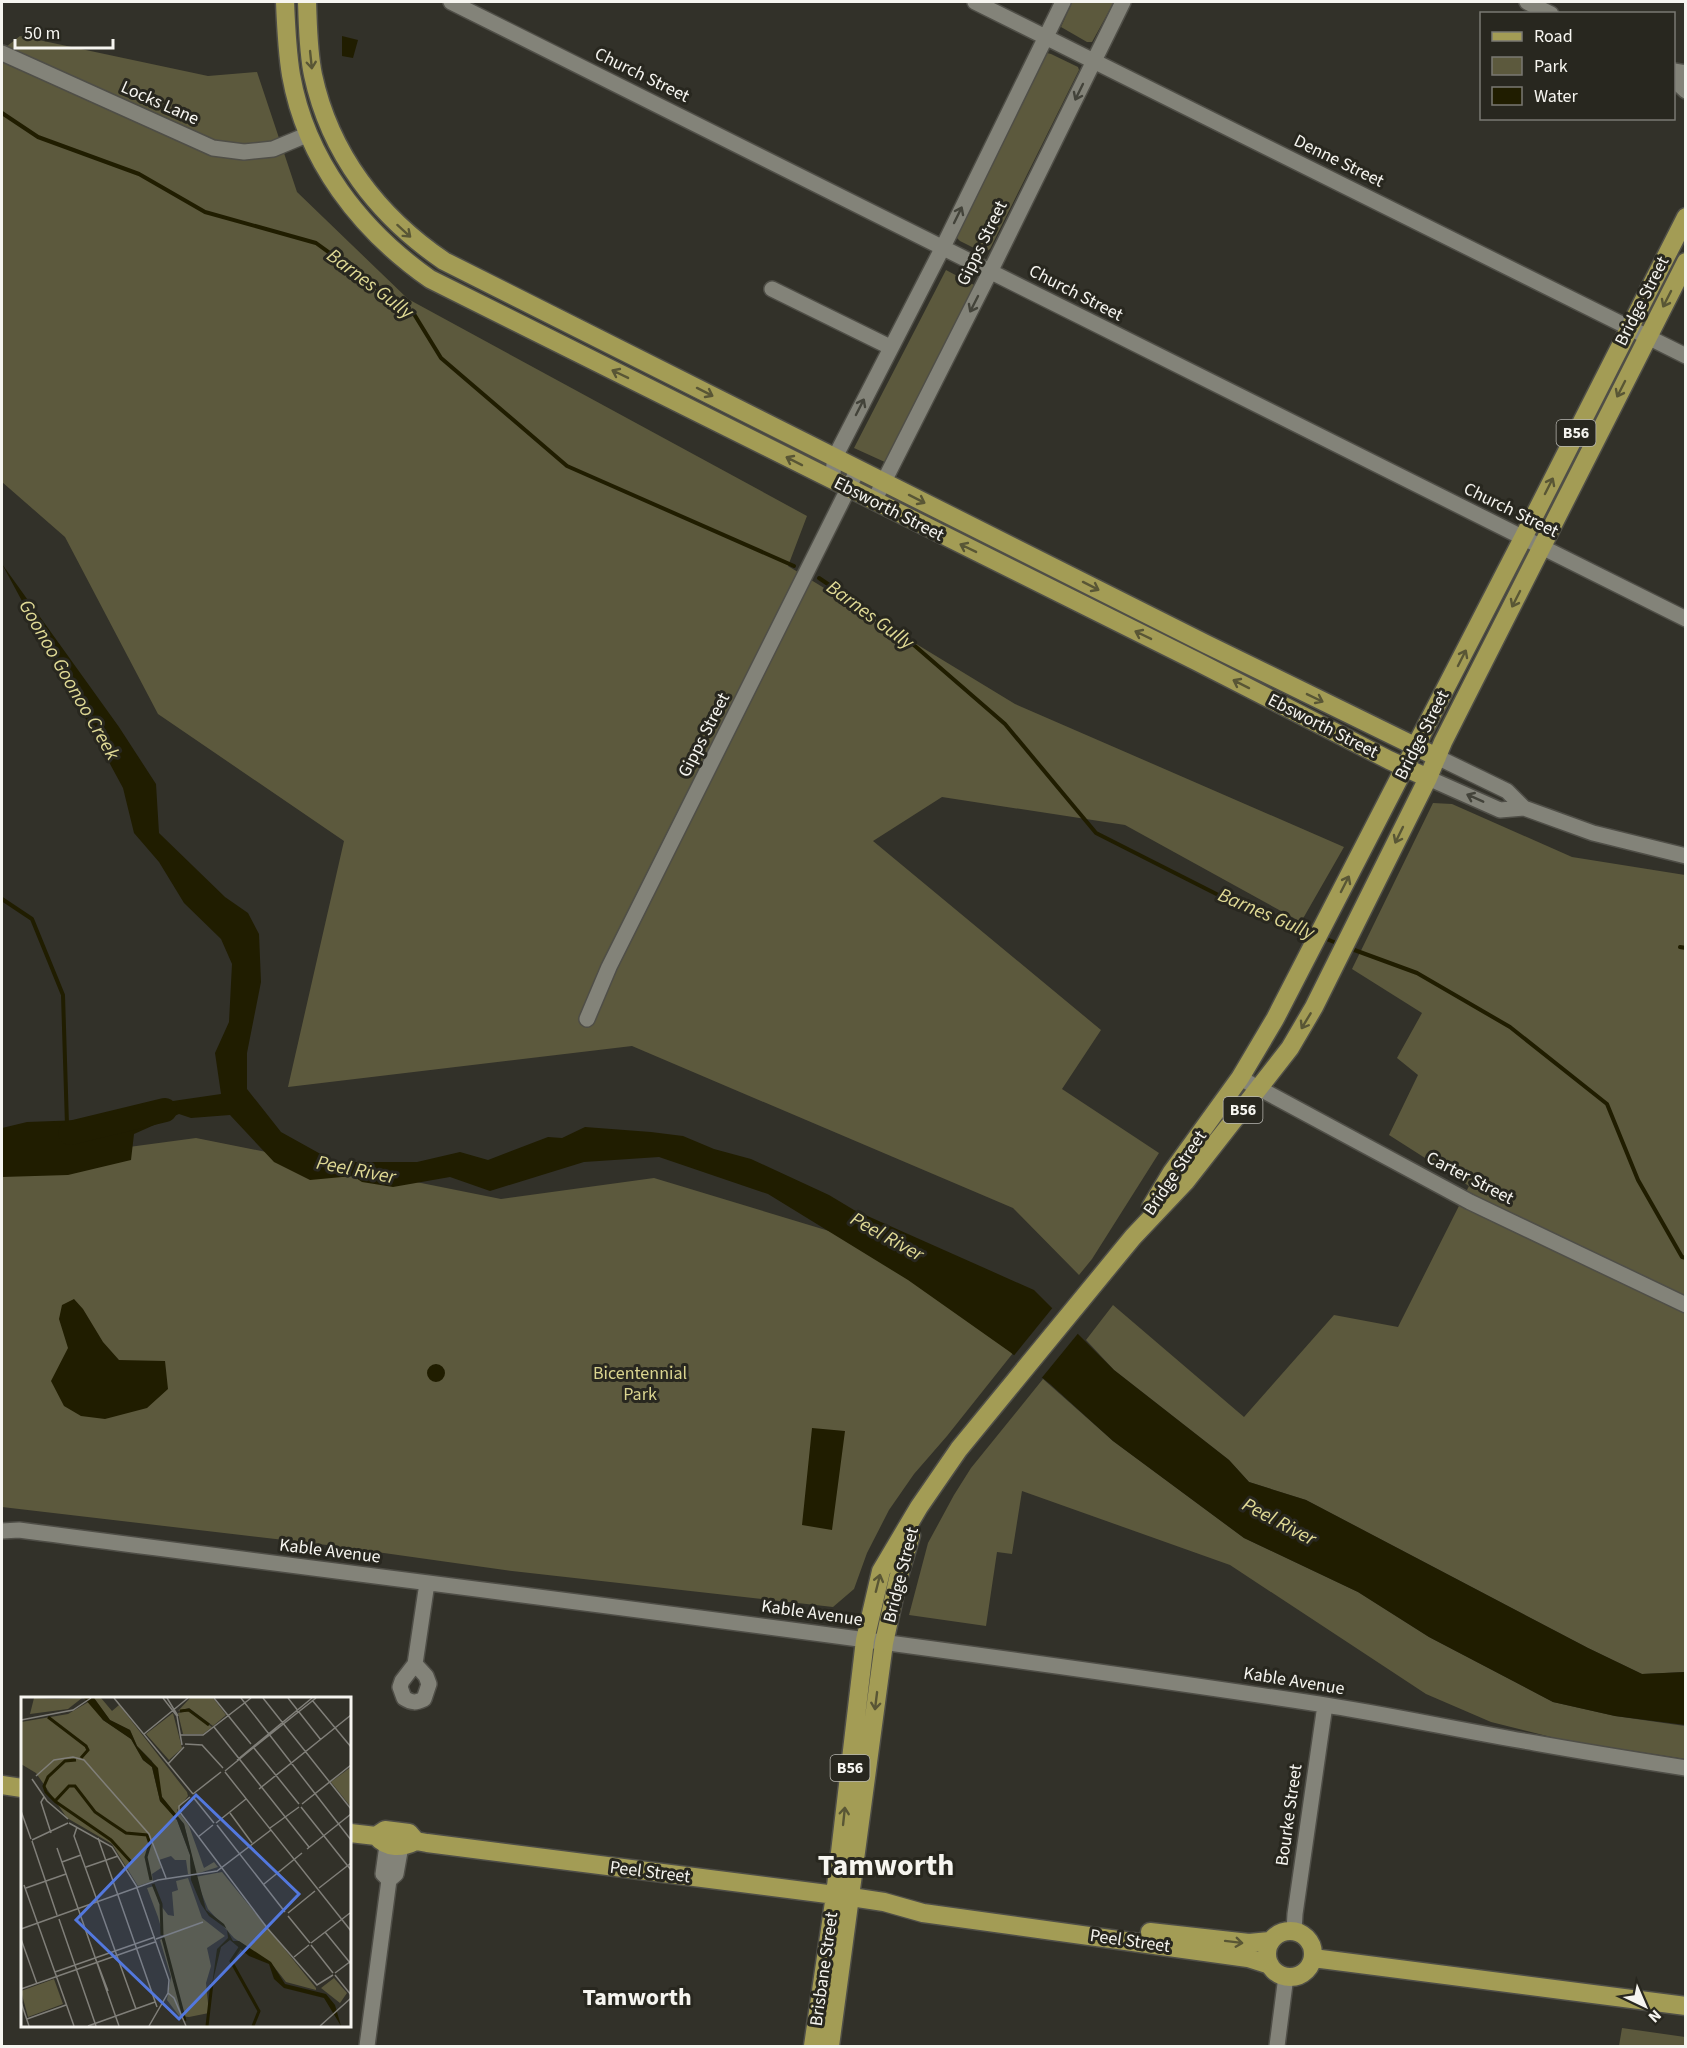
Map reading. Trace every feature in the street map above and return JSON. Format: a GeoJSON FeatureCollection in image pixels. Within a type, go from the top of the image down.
{"type":"FeatureCollection","features":[{"type":"Feature","properties":{"kind":"main road","name":"Ebsworth Street"},"geometry":{"type":"LineString","coordinates":[[285,2],[291,76],[309,134],[340,193],[360,218],[402,260],[430,279],[1428,778]]}},
{"type":"Feature","properties":{"kind":"main road","name":"Ebsworth Street"},"geometry":{"type":"LineString","coordinates":[[307,2],[313,74],[323,110],[333,134],[365,188],[384,212],[404,231],[444,261],[1437,757]]}},
{"type":"Feature","properties":{"kind":"main road","name":"Bridge Street"},"geometry":{"type":"LineString","coordinates":[[1132,1237],[1172,1172],[1240,1078],[1307,960],[1686,217]]}},
{"type":"Feature","properties":{"kind":"main road","name":"Bridge Street"},"geometry":{"type":"LineString","coordinates":[[865,1640],[881,1571],[919,1507],[960,1449],[1132,1237],[1186,1181],[1290,1048],[1314,1007],[1686,262]]}},
{"type":"Feature","properties":{"kind":"main road","name":"Bridge Street"},"geometry":{"type":"LineString","coordinates":[[884,1643],[898,1579],[919,1507]]}},
{"type":"Feature","properties":{"kind":"main road","name":"Brisbane Street"},"geometry":{"type":"LineString","coordinates":[[830,2046],[865,1640]]}},
{"type":"Feature","properties":{"kind":"main road","name":"Brisbane Street"},"geometry":{"type":"LineString","coordinates":[[813,2046],[843,1896],[884,1643]]}},
{"type":"Feature","properties":{"kind":"main road"},"geometry":{"type":"LineString","coordinates":[[2,1785],[21,1788]]}},
{"type":"Feature","properties":{"kind":"main road","name":"Peel Street"},"geometry":{"type":"LineString","coordinates":[[351,1833],[395,1842],[843,1896],[884,1902],[923,1913],[1248,1958],[1270,1965]]}},
{"type":"Feature","properties":{"kind":"main road","name":"Peel Street"},"geometry":{"type":"LineString","coordinates":[[884,1902],[924,1901],[1085,1924],[1238,1942],[1270,1941]]}},
{"type":"Feature","properties":{"kind":"main road"},"geometry":{"type":"LineString","coordinates":[[1294,1931],[1301,1934],[1311,1944],[1313,1958],[1306,1970],[1300,1974],[1286,1976],[1279,1974],[1270,1965],[1267,1951],[1270,1941],[1279,1934],[1294,1931]]}},
{"type":"Feature","properties":{"kind":"main road"},"geometry":{"type":"LineString","coordinates":[[1313,1958],[1686,2006]]}},
{"type":"Feature","properties":{"kind":"street","name":"Church Street"},"geometry":{"type":"LineString","coordinates":[[451,2],[1686,619]]}},
{"type":"Feature","properties":{"kind":"street","name":"Denne Street"},"geometry":{"type":"LineString","coordinates":[[975,2],[1686,356]]}},
{"type":"Feature","properties":{"kind":"street","name":"Gipps Street"},"geometry":{"type":"LineString","coordinates":[[840,484],[835,458],[943,247],[1063,2]]}},
{"type":"Feature","properties":{"kind":"street","name":"Gipps Street"},"geometry":{"type":"LineString","coordinates":[[874,501],[1123,2]]}},
{"type":"Feature","properties":{"kind":"street"},"geometry":{"type":"LineString","coordinates":[[1527,2],[1547,12]]}},
{"type":"Feature","properties":{"kind":"street","name":"Locks Lane"},"geometry":{"type":"LineString","coordinates":[[2,54],[213,148],[244,152],[273,149],[309,134]]}},
{"type":"Feature","properties":{"kind":"street"},"geometry":{"type":"LineString","coordinates":[[772,289],[890,347]]}},
{"type":"Feature","properties":{"kind":"street","name":"Gipps Street"},"geometry":{"type":"LineString","coordinates":[[587,1019],[609,967],[840,484],[858,469]]}},
{"type":"Feature","properties":{"kind":"street","name":"Ebsworth Street"},"geometry":{"type":"LineString","coordinates":[[1437,757],[1507,791],[1524,808]]}},
{"type":"Feature","properties":{"kind":"street","name":"Ebsworth Street"},"geometry":{"type":"LineString","coordinates":[[1428,778],[1500,810],[1524,808],[1593,833],[1686,856]]}},
{"type":"Feature","properties":{"kind":"street","name":"Carter Street"},"geometry":{"type":"LineString","coordinates":[[1240,1078],[1470,1202],[1686,1305]]}},
{"type":"Feature","properties":{"kind":"street","name":"Kable Avenue"},"geometry":{"type":"LineString","coordinates":[[2,1531],[20,1530],[865,1640],[1325,1705],[1686,1768]]}},
{"type":"Feature","properties":{"kind":"street"},"geometry":{"type":"LineString","coordinates":[[415,1664],[427,1583]]}},
{"type":"Feature","properties":{"kind":"street","name":"Bourke Street"},"geometry":{"type":"LineString","coordinates":[[1294,1931],[1325,1705]]}},
{"type":"Feature","properties":{"kind":"street"},"geometry":{"type":"LineString","coordinates":[[367,2046],[389,1880],[383,1874],[395,1842]]}},
{"type":"Feature","properties":{"kind":"street"},"geometry":{"type":"LineString","coordinates":[[1276,2046],[1286,1976]]}},
{"type":"Feature","properties":{"kind":"green space"},"geometry":{"type":"Polygon","coordinates":[[[1072,2],[1114,2],[1092,42],[1087,42],[1061,27],[1072,2]]]}},
{"type":"Feature","properties":{"kind":"green space"},"geometry":{"type":"Polygon","coordinates":[[[20,36],[208,76],[257,72],[297,192],[408,299],[807,516],[788,566],[1015,704],[1344,847],[1301,922],[1125,825],[942,797],[873,841],[1101,1030],[1062,1089],[1159,1153],[1092,1259],[1079,1275],[1013,1208],[632,1046],[288,1087],[344,841],[158,714],[65,537],[2,482],[2,50],[20,36]]]}},
{"type":"Feature","properties":{"kind":"green space"},"geometry":{"type":"Polygon","coordinates":[[[1047,53],[1078,67],[1079,70],[990,249],[984,253],[955,236],[1047,53]]]}},
{"type":"Feature","properties":{"kind":"green space"},"geometry":{"type":"Polygon","coordinates":[[[946,270],[978,287],[887,463],[854,448],[946,270]]]}},
{"type":"Feature","properties":{"kind":"green space"},"geometry":{"type":"Polygon","coordinates":[[[1433,803],[1452,804],[1572,857],[1685,875],[1685,1672],[1642,1674],[1306,1500],[1249,1482],[1229,1460],[1114,1370],[1086,1340],[1113,1305],[1244,1417],[1334,1315],[1398,1327],[1469,1186],[1389,1135],[1418,1075],[1397,1058],[1422,1013],[1352,969],[1433,803]]]}},
{"type":"Feature","properties":{"kind":"green space","name":"Bicentennial Park"},"geometry":{"type":"Polygon","coordinates":[[[196,1138],[501,1199],[654,1178],[872,1244],[1021,1343],[914,1474],[889,1510],[867,1553],[854,1589],[833,1607],[512,1571],[327,1545],[2,1507],[2,1164],[196,1138]]]}},
{"type":"Feature","properties":{"kind":"green space"},"geometry":{"type":"Polygon","coordinates":[[[1043,1379],[1113,1441],[1244,1538],[1358,1592],[1429,1637],[1553,1702],[1615,1716],[1685,1726],[1685,1759],[1563,1740],[1491,1722],[1426,1694],[1230,1565],[1022,1491],[1012,1554],[997,1552],[986,1626],[909,1615],[928,1543],[954,1495],[971,1468],[1043,1379]]]}},
{"type":"Feature","properties":{"kind":"green space"},"geometry":{"type":"Polygon","coordinates":[[[1622,2028],[1685,2037],[1685,2046],[1619,2046],[1622,2028]]]}},
{"type":"Feature","properties":{"kind":"water"},"geometry":{"type":"Polygon","coordinates":[[[342,36],[358,40],[353,58],[342,56],[342,36]]]}},
{"type":"Feature","properties":{"kind":"water","name":"Goonoo Goonoo Creek"},"geometry":{"type":"Polygon","coordinates":[[[2,564],[119,727],[156,784],[159,833],[225,897],[248,913],[259,934],[261,982],[247,1053],[247,1089],[281,1132],[335,1162],[417,1162],[460,1152],[488,1160],[548,1137],[562,1138],[585,1127],[683,1136],[714,1149],[751,1159],[829,1195],[854,1210],[1034,1290],[1114,1370],[1229,1460],[1249,1482],[1306,1500],[1642,1674],[1685,1672],[1685,1725],[1615,1716],[1553,1702],[1429,1637],[1358,1592],[1244,1538],[1113,1441],[1050,1384],[1010,1352],[908,1280],[768,1194],[659,1157],[584,1162],[490,1191],[450,1177],[393,1187],[362,1182],[353,1176],[310,1180],[274,1162],[230,1115],[191,1118],[179,1114],[134,1134],[131,1160],[68,1175],[2,1177],[2,1128],[27,1122],[82,1120],[125,1130],[137,1114],[166,1102],[221,1094],[215,1053],[229,1022],[232,964],[221,939],[184,903],[159,862],[134,833],[123,788],[2,564]]]}},
{"type":"Feature","properties":{"kind":"water"},"geometry":{"type":"Polygon","coordinates":[[[74,1299],[83,1309],[103,1342],[119,1360],[165,1361],[168,1389],[147,1408],[105,1419],[81,1416],[64,1406],[51,1381],[68,1348],[59,1319],[62,1305],[74,1299]]]}},
{"type":"Feature","properties":{"kind":"water"},"geometry":{"type":"Polygon","coordinates":[[[436,1364],[442,1367],[445,1373],[442,1379],[436,1382],[430,1379],[427,1373],[430,1367],[436,1364]]]}},
{"type":"Feature","properties":{"kind":"water"},"geometry":{"type":"Polygon","coordinates":[[[812,1428],[845,1431],[832,1530],[802,1525],[812,1428]]]}},
{"type":"Feature","properties":{"kind":"pier"},"geometry":{"type":"Polygon","coordinates":[[[1054,1306],[1080,1331],[1040,1380],[1012,1358],[1054,1306]]]}},
{"type":"Feature","properties":{"kind":"waterway","name":"Barnes Gully"},"geometry":{"type":"LineString","coordinates":[[2,113],[38,137],[139,174],[205,212],[316,243],[414,314],[441,358],[567,466],[794,566]]}},
{"type":"Feature","properties":{"kind":"waterway","name":"Barnes Gully"},"geometry":{"type":"LineString","coordinates":[[819,578],[900,633],[1005,724],[1096,833],[1248,910],[1314,935]]}},
{"type":"Feature","properties":{"kind":"waterway"},"geometry":{"type":"LineString","coordinates":[[2,899],[32,919],[63,995],[67,1125]]}},
{"type":"Feature","properties":{"kind":"waterway","name":"Barnes Gully"},"geometry":{"type":"LineString","coordinates":[[1324,938],[1339,944]]}},
{"type":"Feature","properties":{"kind":"waterway"},"geometry":{"type":"LineString","coordinates":[[1680,947],[1686,948]]}},
{"type":"Feature","properties":{"kind":"waterway","name":"Barnes Gully"},"geometry":{"type":"LineString","coordinates":[[1349,948],[1417,973],[1510,1027],[1607,1104],[1638,1180],[1682,1257],[1686,1258]]}},
{"type":"Feature","properties":{"kind":"waterway","name":"Peel River"},"geometry":{"type":"LineString","coordinates":[[70,1133],[165,1110]]}},
{"type":"Feature","properties":{"kind":"district","name":"Tamworth"},"geometry":{"type":"Point","coordinates":[886,1865]}},
{"type":"Feature","properties":{"kind":"district","name":"Tamworth"},"geometry":{"type":"Point","coordinates":[637,1997]}}]}
